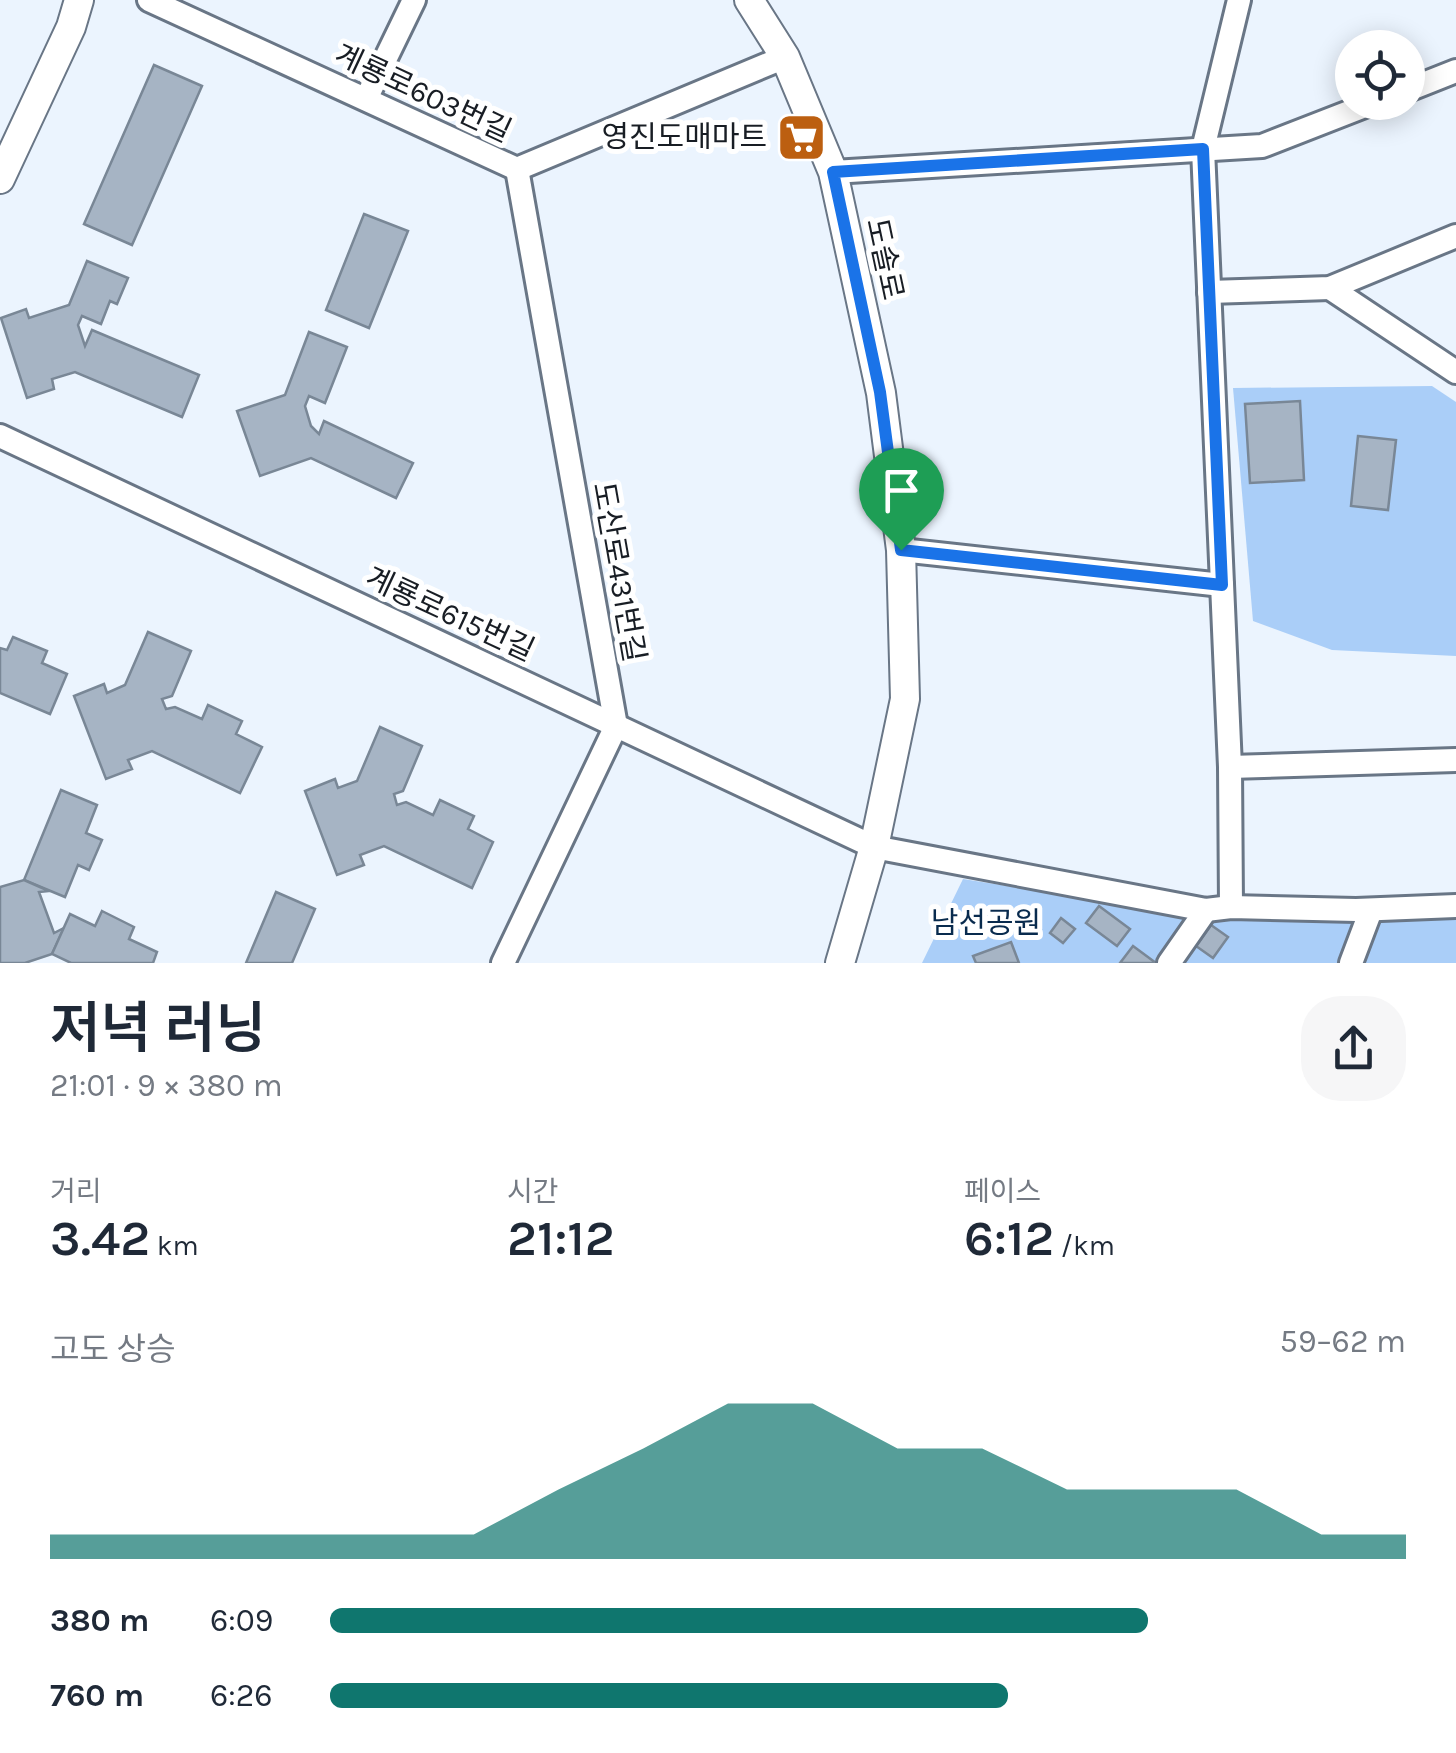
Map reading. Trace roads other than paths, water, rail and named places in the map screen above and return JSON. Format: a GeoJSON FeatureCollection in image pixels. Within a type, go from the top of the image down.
{"type":"FeatureCollection","features":[{"type":"Feature","properties":{"kind":"street"},"geometry":{"type":"LineString","coordinates":[[0,179],[71,28],[79,0]]}},
{"type":"Feature","properties":{"kind":"street","name":"계룡로603번길"},"geometry":{"type":"LineString","coordinates":[[149,0],[518,169],[785,57]]}},
{"type":"Feature","properties":{"kind":"street"},"geometry":{"type":"LineString","coordinates":[[366,99],[414,0]]}},
{"type":"Feature","properties":{"kind":"street","name":"도솔로"},"geometry":{"type":"LineString","coordinates":[[750,0],[785,57],[833,172],[880,392],[901,550],[905,699],[874,847],[840,963]]}},
{"type":"Feature","properties":{"kind":"street"},"geometry":{"type":"LineString","coordinates":[[1231,907],[1230,767],[1203,149],[1239,0]]}},
{"type":"Feature","properties":{"kind":"street"},"geometry":{"type":"LineString","coordinates":[[1425,83],[1456,71]]}},
{"type":"Feature","properties":{"kind":"street"},"geometry":{"type":"LineString","coordinates":[[833,172],[1262,146],[1335,118]]}},
{"type":"Feature","properties":{"kind":"street","name":"도산로431번길"},"geometry":{"type":"LineString","coordinates":[[518,169],[616,726]]}},
{"type":"Feature","properties":{"kind":"street"},"geometry":{"type":"LineString","coordinates":[[1209,292],[1330,288],[1456,236]]}},
{"type":"Feature","properties":{"kind":"street"},"geometry":{"type":"LineString","coordinates":[[1330,288],[1456,372]]}},
{"type":"Feature","properties":{"kind":"street","name":"계룡로615번길"},"geometry":{"type":"LineString","coordinates":[[0,436],[874,847],[1206,910],[1456,906]]}},
{"type":"Feature","properties":{"kind":"street"},"geometry":{"type":"LineString","coordinates":[[901,550],[1222,585]]}},
{"type":"Feature","properties":{"kind":"street"},"geometry":{"type":"LineString","coordinates":[[503,963],[616,726]]}},
{"type":"Feature","properties":{"kind":"street"},"geometry":{"type":"LineString","coordinates":[[1230,767],[1456,760]]}},
{"type":"Feature","properties":{"kind":"street"},"geometry":{"type":"LineString","coordinates":[[1169,963],[1206,910]]}},
{"type":"Feature","properties":{"kind":"street"},"geometry":{"type":"LineString","coordinates":[[1351,963],[1372,910]]}},
{"type":"Feature","properties":{"kind":"place","name":"영진도매마트"},"geometry":{"type":"Point","coordinates":[802,137]}},
{"type":"Feature","properties":{"kind":"park label","name":"남선공원"},"geometry":{"type":"Point","coordinates":[986,923]}}]}
